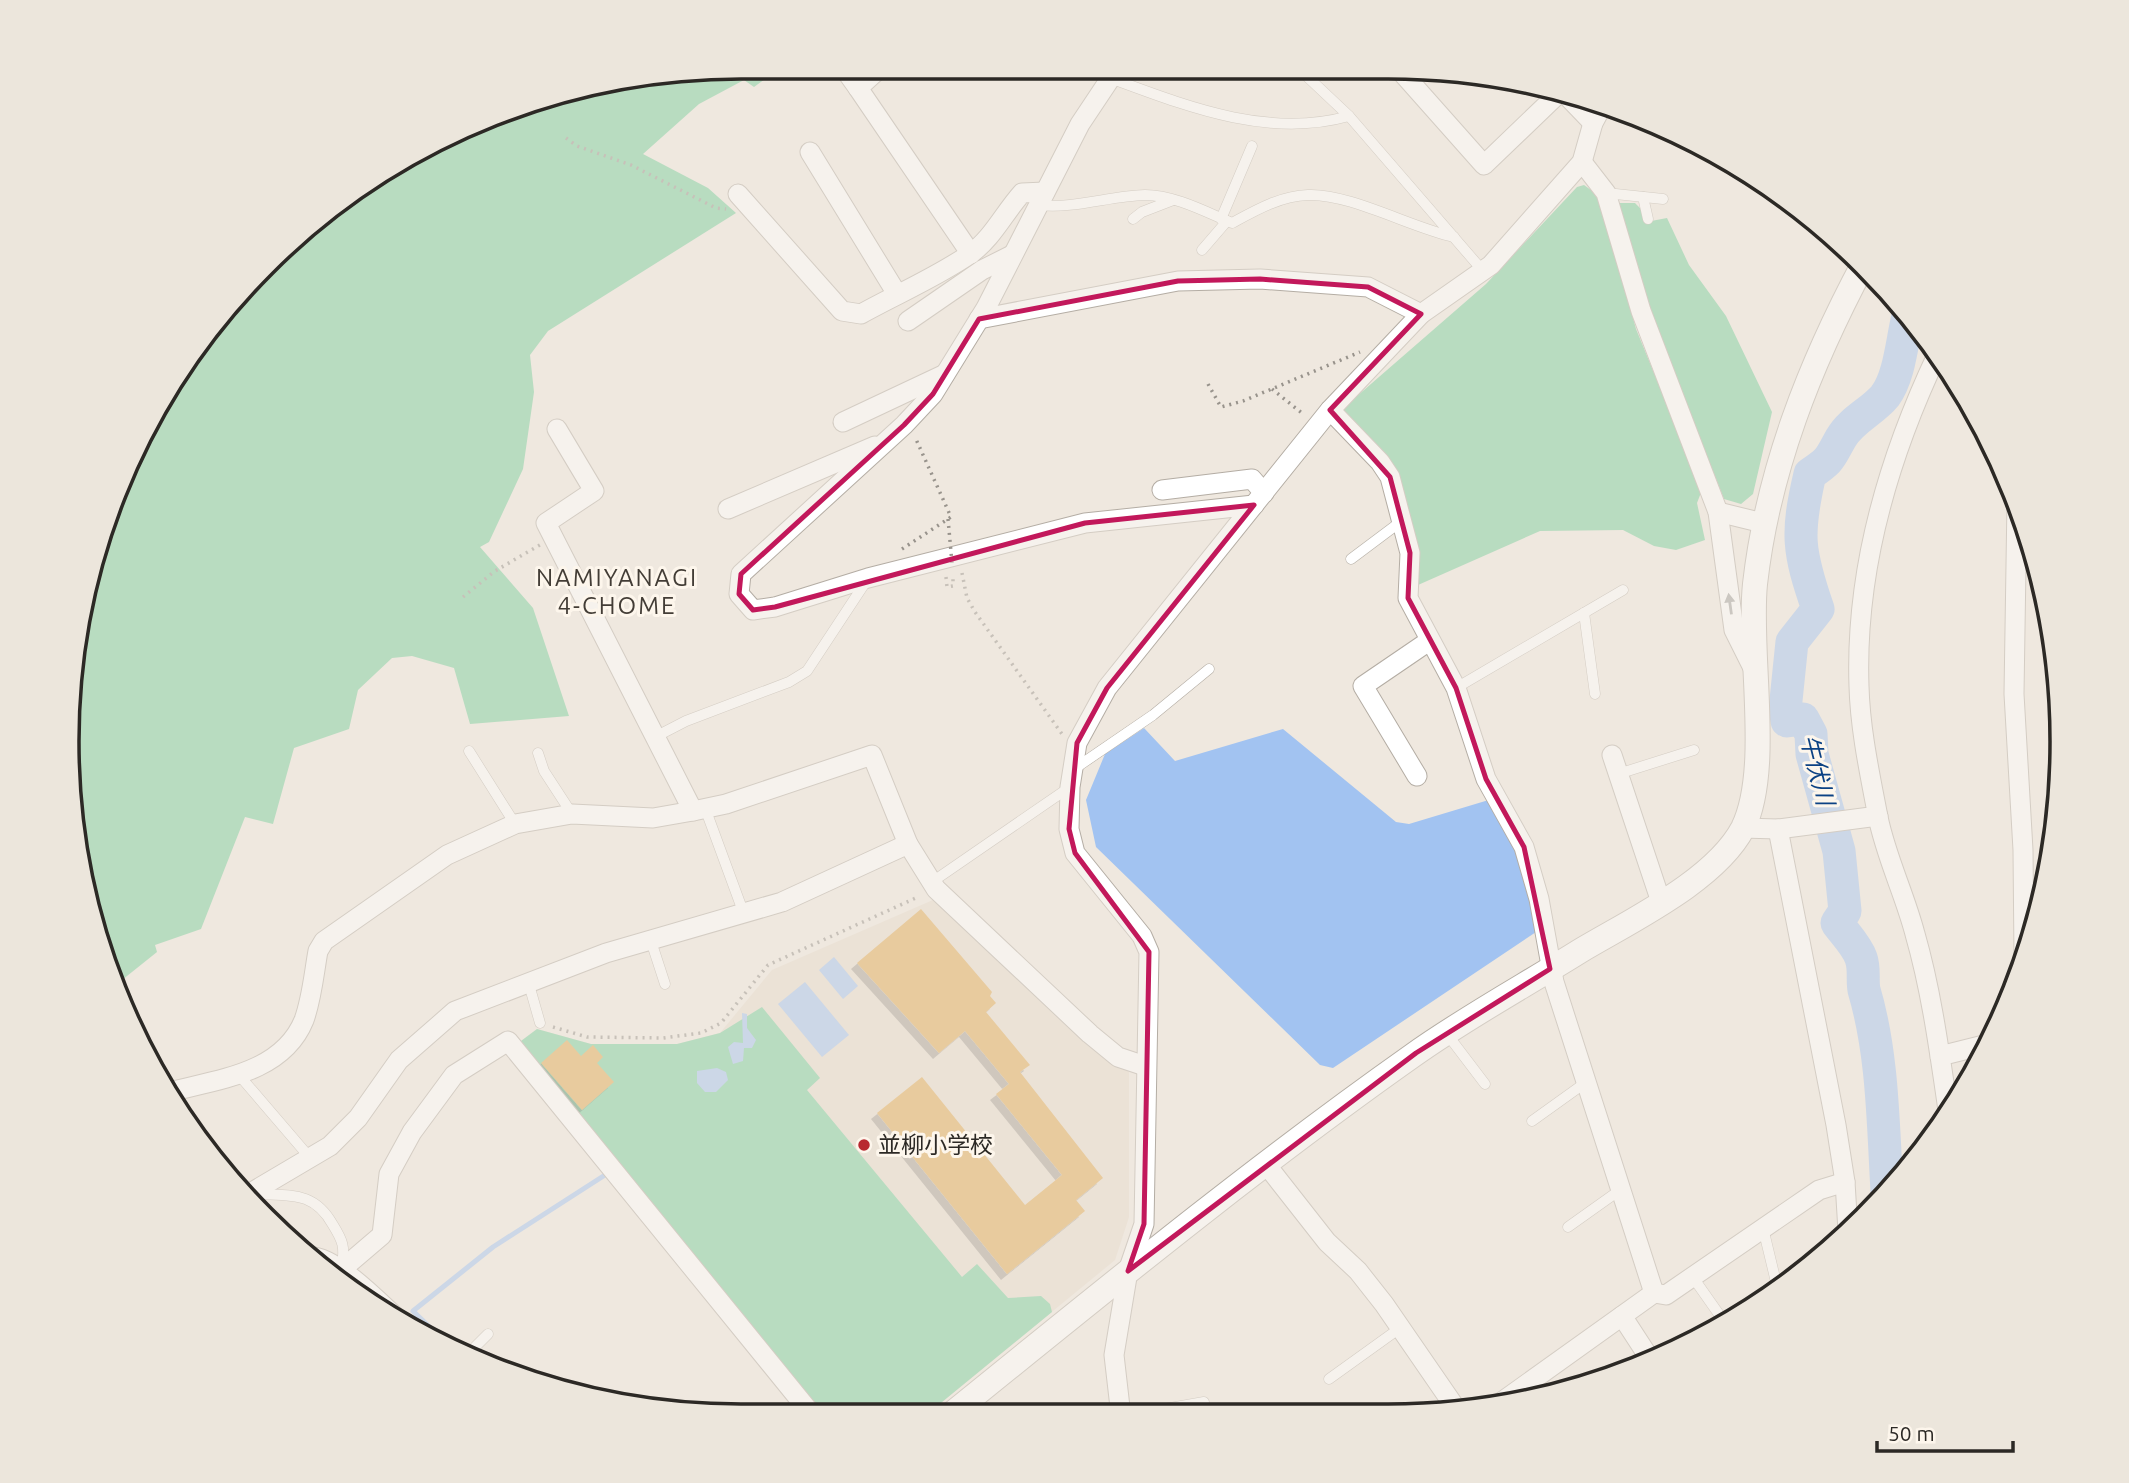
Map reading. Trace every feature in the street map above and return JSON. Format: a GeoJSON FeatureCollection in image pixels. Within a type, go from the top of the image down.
{"type":"FeatureCollection","features":[{"type":"Feature","properties":{"kind":"street"},"geometry":{"type":"LineString","coordinates":[[852,79],[971,254]]}},
{"type":"Feature","properties":{"kind":"street"},"geometry":{"type":"LineString","coordinates":[[858,88],[867,79]]}},
{"type":"Feature","properties":{"kind":"street"},"geometry":{"type":"LineString","coordinates":[[1109,79],[1080,124],[979,319],[933,394],[883,444],[741,574],[739,594],[753,610],[775,607],[868,578],[1085,523],[1259,499]]}},
{"type":"Feature","properties":{"kind":"street"},"geometry":{"type":"LineString","coordinates":[[1408,79],[1484,165],[1552,99]]}},
{"type":"Feature","properties":{"kind":"street"},"geometry":{"type":"LineString","coordinates":[[1121,1404],[1114,1355],[1128,1271],[1144,1224],[1149,952],[1142,936],[1075,853],[1069,829],[1071,778],[1077,744],[1107,688],[1330,410],[1421,314],[1483,271],[1582,162],[1596,116]]}},
{"type":"Feature","properties":{"kind":"street"},"geometry":{"type":"LineString","coordinates":[[810,152],[897,294]]}},
{"type":"Feature","properties":{"kind":"street"},"geometry":{"type":"LineString","coordinates":[[1582,162],[1606,193],[1641,311],[1718,512],[1734,630],[1753,668]]}},
{"type":"Feature","properties":{"kind":"street"},"geometry":{"type":"LineString","coordinates":[[742,198],[842,311],[861,314],[971,254],[995,230],[1003,214],[1022,193],[1042,199]]}},
{"type":"Feature","properties":{"kind":"street"},"geometry":{"type":"LineString","coordinates":[[908,321],[982,270],[1013,255]]}},
{"type":"Feature","properties":{"kind":"street"},"geometry":{"type":"LineString","coordinates":[[964,1404],[1265,1163],[1447,1034],[1661,902],[1720,858],[1742,828],[1756,787],[1753,668],[1755,589],[1763,523],[1792,419],[1824,338],[1858,275]]}},
{"type":"Feature","properties":{"kind":"street"},"geometry":{"type":"LineString","coordinates":[[979,319],[1178,282],[1260,279],[1368,287],[1421,314]]}},
{"type":"Feature","properties":{"kind":"street"},"geometry":{"type":"LineString","coordinates":[[1933,365],[1897,450],[1882,495],[1870,548],[1859,637],[1859,688],[1874,817],[1916,935],[1946,1098]]}},
{"type":"Feature","properties":{"kind":"street"},"geometry":{"type":"LineString","coordinates":[[843,422],[945,374]]}},
{"type":"Feature","properties":{"kind":"street"},"geometry":{"type":"LineString","coordinates":[[1330,410],[1380,462],[1390,477],[1410,553],[1408,598],[1456,688],[1486,779],[1524,847],[1539,899],[1550,969],[1654,1293]]}},
{"type":"Feature","properties":{"kind":"street"},"geometry":{"type":"LineString","coordinates":[[557,429],[594,491],[546,523],[654,737],[699,809]]}},
{"type":"Feature","properties":{"kind":"street"},"geometry":{"type":"LineString","coordinates":[[728,509],[814,474],[868,447],[883,444]]}},
{"type":"Feature","properties":{"kind":"street"},"geometry":{"type":"LineString","coordinates":[[1162,490],[1252,479],[1259,499]]}},
{"type":"Feature","properties":{"kind":"street"},"geometry":{"type":"LineString","coordinates":[[1718,512],[1763,523]]}},
{"type":"Feature","properties":{"kind":"street"},"geometry":{"type":"LineString","coordinates":[[2017,533],[2014,694],[2025,923]]}},
{"type":"Feature","properties":{"kind":"street"},"geometry":{"type":"LineString","coordinates":[[1418,776],[1363,686],[1429,641]]}},
{"type":"Feature","properties":{"kind":"street"},"geometry":{"type":"LineString","coordinates":[[178,1090],[239,1075],[272,1060],[290,1043],[303,1021],[318,951],[324,941],[447,855],[516,824],[572,814],[653,818],[699,809],[872,755],[908,844],[934,886],[1090,1034],[1118,1057],[1145,1066]]}},
{"type":"Feature","properties":{"kind":"street"},"geometry":{"type":"LineString","coordinates":[[1612,755],[1661,902]]}},
{"type":"Feature","properties":{"kind":"street"},"geometry":{"type":"LineString","coordinates":[[1742,828],[1784,829],[1874,817]]}},
{"type":"Feature","properties":{"kind":"street"},"geometry":{"type":"LineString","coordinates":[[1784,829],[1845,1182],[1847,1218]]}},
{"type":"Feature","properties":{"kind":"street"},"geometry":{"type":"LineString","coordinates":[[256,1192],[330,1146],[358,1118],[399,1060],[421,1037],[455,1011],[528,981],[650,938],[782,902],[908,844]]}},
{"type":"Feature","properties":{"kind":"street"},"geometry":{"type":"LineString","coordinates":[[341,1270],[382,1235],[389,1174],[412,1132],[454,1075],[508,1041],[803,1404]]}},
{"type":"Feature","properties":{"kind":"street"},"geometry":{"type":"LineString","coordinates":[[1940,1056],[1975,1047]]}},
{"type":"Feature","properties":{"kind":"street"},"geometry":{"type":"LineString","coordinates":[[1265,1163],[1326,1241],[1358,1271],[1451,1401]]}},
{"type":"Feature","properties":{"kind":"street"},"geometry":{"type":"LineString","coordinates":[[1515,1392],[1654,1293],[1666,1295],[1819,1190],[1845,1182]]}},
{"type":"Feature","properties":{"kind":"street"},"geometry":{"type":"LineString","coordinates":[[1622,1316],[1645,1352]]}},
{"type":"Feature","properties":{"kind":"lane"},"geometry":{"type":"LineString","coordinates":[[1129,79],[1173,100],[1258,123],[1321,124],[1349,116]]}},
{"type":"Feature","properties":{"kind":"lane"},"geometry":{"type":"LineString","coordinates":[[1311,79],[1349,116],[1483,271]]}},
{"type":"Feature","properties":{"kind":"lane"},"geometry":{"type":"LineString","coordinates":[[1202,250],[1224,220],[1252,146]]}},
{"type":"Feature","properties":{"kind":"lane"},"geometry":{"type":"LineString","coordinates":[[1606,193],[1663,199]]}},
{"type":"Feature","properties":{"kind":"lane"},"geometry":{"type":"LineString","coordinates":[[1042,199],[1057,207],[1146,195],[1174,200],[1232,223],[1270,203],[1307,195],[1324,196],[1392,215],[1454,237]]}},
{"type":"Feature","properties":{"kind":"lane"},"geometry":{"type":"LineString","coordinates":[[1643,197],[1648,219]]}},
{"type":"Feature","properties":{"kind":"lane"},"geometry":{"type":"LineString","coordinates":[[1133,219],[1142,212],[1174,200]]}},
{"type":"Feature","properties":{"kind":"lane"},"geometry":{"type":"LineString","coordinates":[[1351,559],[1403,519]]}},
{"type":"Feature","properties":{"kind":"lane"},"geometry":{"type":"LineString","coordinates":[[654,737],[686,721],[789,682],[807,671],[868,578]]}},
{"type":"Feature","properties":{"kind":"lane"},"geometry":{"type":"LineString","coordinates":[[1456,688],[1623,590]]}},
{"type":"Feature","properties":{"kind":"lane"},"geometry":{"type":"LineString","coordinates":[[1584,612],[1595,694]]}},
{"type":"Feature","properties":{"kind":"lane"},"geometry":{"type":"LineString","coordinates":[[934,886],[1209,669]]}},
{"type":"Feature","properties":{"kind":"lane"},"geometry":{"type":"LineString","coordinates":[[1618,774],[1694,750]]}},
{"type":"Feature","properties":{"kind":"lane"},"geometry":{"type":"LineString","coordinates":[[469,751],[516,824]]}},
{"type":"Feature","properties":{"kind":"lane"},"geometry":{"type":"LineString","coordinates":[[538,753],[544,771],[572,814]]}},
{"type":"Feature","properties":{"kind":"lane"},"geometry":{"type":"LineString","coordinates":[[699,809],[745,914]]}},
{"type":"Feature","properties":{"kind":"lane"},"geometry":{"type":"LineString","coordinates":[[650,938],[665,984]]}},
{"type":"Feature","properties":{"kind":"lane"},"geometry":{"type":"LineString","coordinates":[[528,981],[540,1023]]}},
{"type":"Feature","properties":{"kind":"lane"},"geometry":{"type":"LineString","coordinates":[[1447,1034],[1485,1084]]}},
{"type":"Feature","properties":{"kind":"lane"},"geometry":{"type":"LineString","coordinates":[[239,1075],[312,1159]]}},
{"type":"Feature","properties":{"kind":"lane"},"geometry":{"type":"LineString","coordinates":[[1532,1121],[1585,1083]]}},
{"type":"Feature","properties":{"kind":"lane"},"geometry":{"type":"LineString","coordinates":[[1568,1227],[1620,1190]]}},
{"type":"Feature","properties":{"kind":"lane"},"geometry":{"type":"LineString","coordinates":[[259,1195],[303,1197],[323,1207],[345,1245],[341,1269]]}},
{"type":"Feature","properties":{"kind":"lane"},"geometry":{"type":"LineString","coordinates":[[1763,1226],[1775,1279]]}},
{"type":"Feature","properties":{"kind":"lane"},"geometry":{"type":"LineString","coordinates":[[1692,1276],[1719,1315]]}},
{"type":"Feature","properties":{"kind":"lane"},"geometry":{"type":"LineString","coordinates":[[1329,1379],[1400,1328]]}},
{"type":"Feature","properties":{"kind":"lane"},"geometry":{"type":"LineString","coordinates":[[474,1348],[488,1334]]}},
{"type":"Feature","properties":{"kind":"lane"},"geometry":{"type":"LineString","coordinates":[[1192,1404],[1204,1402]]}},
{"type":"Feature","properties":{"kind":"path"},"geometry":{"type":"LineString","coordinates":[[566,138],[577,146],[631,165],[716,208],[727,209],[742,198]]}},
{"type":"Feature","properties":{"kind":"path"},"geometry":{"type":"LineString","coordinates":[[1208,384],[1221,407],[1272,389],[1355,352],[1365,351]]}},
{"type":"Feature","properties":{"kind":"path"},"geometry":{"type":"LineString","coordinates":[[1272,389],[1312,420]]}},
{"type":"Feature","properties":{"kind":"path"},"geometry":{"type":"LineString","coordinates":[[911,429],[951,517],[948,519],[952,563]]}},
{"type":"Feature","properties":{"kind":"path"},"geometry":{"type":"LineString","coordinates":[[895,554],[948,519]]}},
{"type":"Feature","properties":{"kind":"path"},"geometry":{"type":"LineString","coordinates":[[463,597],[495,571],[553,538]]}},
{"type":"Feature","properties":{"kind":"path"},"geometry":{"type":"LineString","coordinates":[[960,564],[967,598],[975,612],[1069,743]]}},
{"type":"Feature","properties":{"kind":"path"},"geometry":{"type":"LineString","coordinates":[[540,1023],[587,1037],[663,1038],[701,1033],[721,1023],[768,965],[934,886]]}},
{"type":"Feature","properties":{"kind":"highlighted area"},"geometry":{"type":"Polygon","coordinates":[[[1260,279],[1368,287],[1421,314],[1330,410],[1390,477],[1410,553],[1408,598],[1456,688],[1486,779],[1524,847],[1550,969],[1416,1053],[1128,1271],[1144,1224],[1149,952],[1075,853],[1069,829],[1077,743],[1107,688],[1254,505],[1085,523],[775,607],[753,610],[739,594],[741,574],[904,425],[933,394],[979,319],[1178,281],[1260,279]]]}},
{"type":"Feature","properties":{"kind":"shaded area","name":"並柳小学校"},"geometry":{"type":"Polygon","coordinates":[[[933,900],[1090,1042],[1129,1072],[1129,1217],[1115,1260],[940,1404],[912,1404],[521,1041],[537,1029],[591,1044],[677,1044],[720,1033],[772,970],[933,900]]]}},
{"type":"Feature","properties":{"kind":"green space"},"geometry":{"type":"Polygon","coordinates":[[[765,79],[754,87],[744,80],[699,104],[643,154],[708,188],[736,213],[548,331],[530,355],[534,392],[523,469],[489,542],[480,547],[533,608],[569,716],[470,724],[454,668],[412,656],[392,658],[358,690],[349,729],[294,748],[273,824],[245,817],[201,929],[155,945],[157,952],[123,979],[101,913],[84,828],[80,785],[80,698],[91,612],[114,528],[147,448],[190,373],[243,305],[305,243],[373,190],[448,147],[528,114],[612,91],[698,80],[765,79]]]}},
{"type":"Feature","properties":{"kind":"green space"},"geometry":{"type":"Polygon","coordinates":[[[1584,185],[1595,193],[1604,209],[1636,329],[1702,490],[1697,503],[1705,540],[1676,550],[1654,546],[1623,530],[1540,531],[1418,585],[1407,506],[1341,410],[1486,284],[1577,187],[1584,185]]]}},
{"type":"Feature","properties":{"kind":"green space"},"geometry":{"type":"Polygon","coordinates":[[[1617,203],[1635,203],[1642,210],[1646,222],[1667,218],[1689,265],[1726,316],[1772,412],[1753,494],[1741,504],[1724,499],[1645,300],[1617,203]]]}},
{"type":"Feature","properties":{"kind":"green space"},"geometry":{"type":"Polygon","coordinates":[[[762,1007],[820,1078],[807,1090],[962,1277],[977,1264],[1008,1298],[1041,1296],[1050,1304],[1052,1312],[940,1404],[810,1404],[520,1047],[521,1041],[537,1029],[591,1044],[677,1044],[720,1033],[762,1007]]]}},
{"type":"Feature","properties":{"kind":"water"},"geometry":{"type":"Polygon","coordinates":[[[1144,728],[1175,761],[1283,729],[1396,822],[1409,824],[1492,799],[1518,849],[1539,930],[1333,1068],[1320,1065],[1096,847],[1086,800],[1105,754],[1144,728]]]}},
{"type":"Feature","properties":{"kind":"water"},"geometry":{"type":"Polygon","coordinates":[[[834,957],[858,986],[843,999],[819,970],[834,957]]]}},
{"type":"Feature","properties":{"kind":"water"},"geometry":{"type":"Polygon","coordinates":[[[805,982],[849,1035],[822,1057],[778,1004],[805,982]]]}},
{"type":"Feature","properties":{"kind":"water"},"geometry":{"type":"Polygon","coordinates":[[[742,1013],[747,1014],[747,1028],[756,1040],[752,1048],[744,1048],[743,1061],[733,1064],[728,1047],[734,1042],[743,1043],[742,1013]]]}},
{"type":"Feature","properties":{"kind":"water"},"geometry":{"type":"Polygon","coordinates":[[[717,1068],[726,1072],[728,1080],[716,1092],[705,1092],[697,1083],[697,1071],[717,1068]]]}},
{"type":"Feature","properties":{"kind":"building"},"geometry":{"type":"Polygon","coordinates":[[[921,909],[992,992],[990,996],[996,1003],[986,1012],[1030,1065],[1020,1072],[1103,1178],[1076,1200],[1085,1211],[1007,1274],[877,1113],[922,1077],[1025,1205],[1062,1175],[996,1094],[1009,1084],[965,1031],[939,1053],[857,963],[921,909]]]}},
{"type":"Feature","properties":{"kind":"building"},"geometry":{"type":"Polygon","coordinates":[[[567,1040],[581,1056],[593,1045],[603,1057],[597,1063],[614,1082],[582,1110],[541,1063],[567,1040]]]}},
{"type":"Feature","properties":{"kind":"waterway","name":"牛伏川"},"geometry":{"type":"LineString","coordinates":[[1886,1178],[1879,1064],[1864,990],[1862,962],[1857,949],[1837,923],[1845,911],[1839,851],[1812,754],[1811,734],[1803,719],[1787,721],[1785,710],[1792,642],[1818,609],[1806,572],[1801,542],[1810,474],[1829,458],[1850,426],[1885,396],[1894,378],[1905,329]]}},
{"type":"Feature","properties":{"kind":"waterway"},"geometry":{"type":"LineString","coordinates":[[426,1324],[413,1311],[493,1247],[605,1175]]}},
{"type":"Feature","properties":{"kind":"place","name":"並柳小学校"},"geometry":{"type":"Point","coordinates":[864,1145]}},
{"type":"Feature","properties":{"kind":"district","name":"NAMIYANAGI 4-CHOME"},"geometry":{"type":"Point","coordinates":[617,592]}}]}
